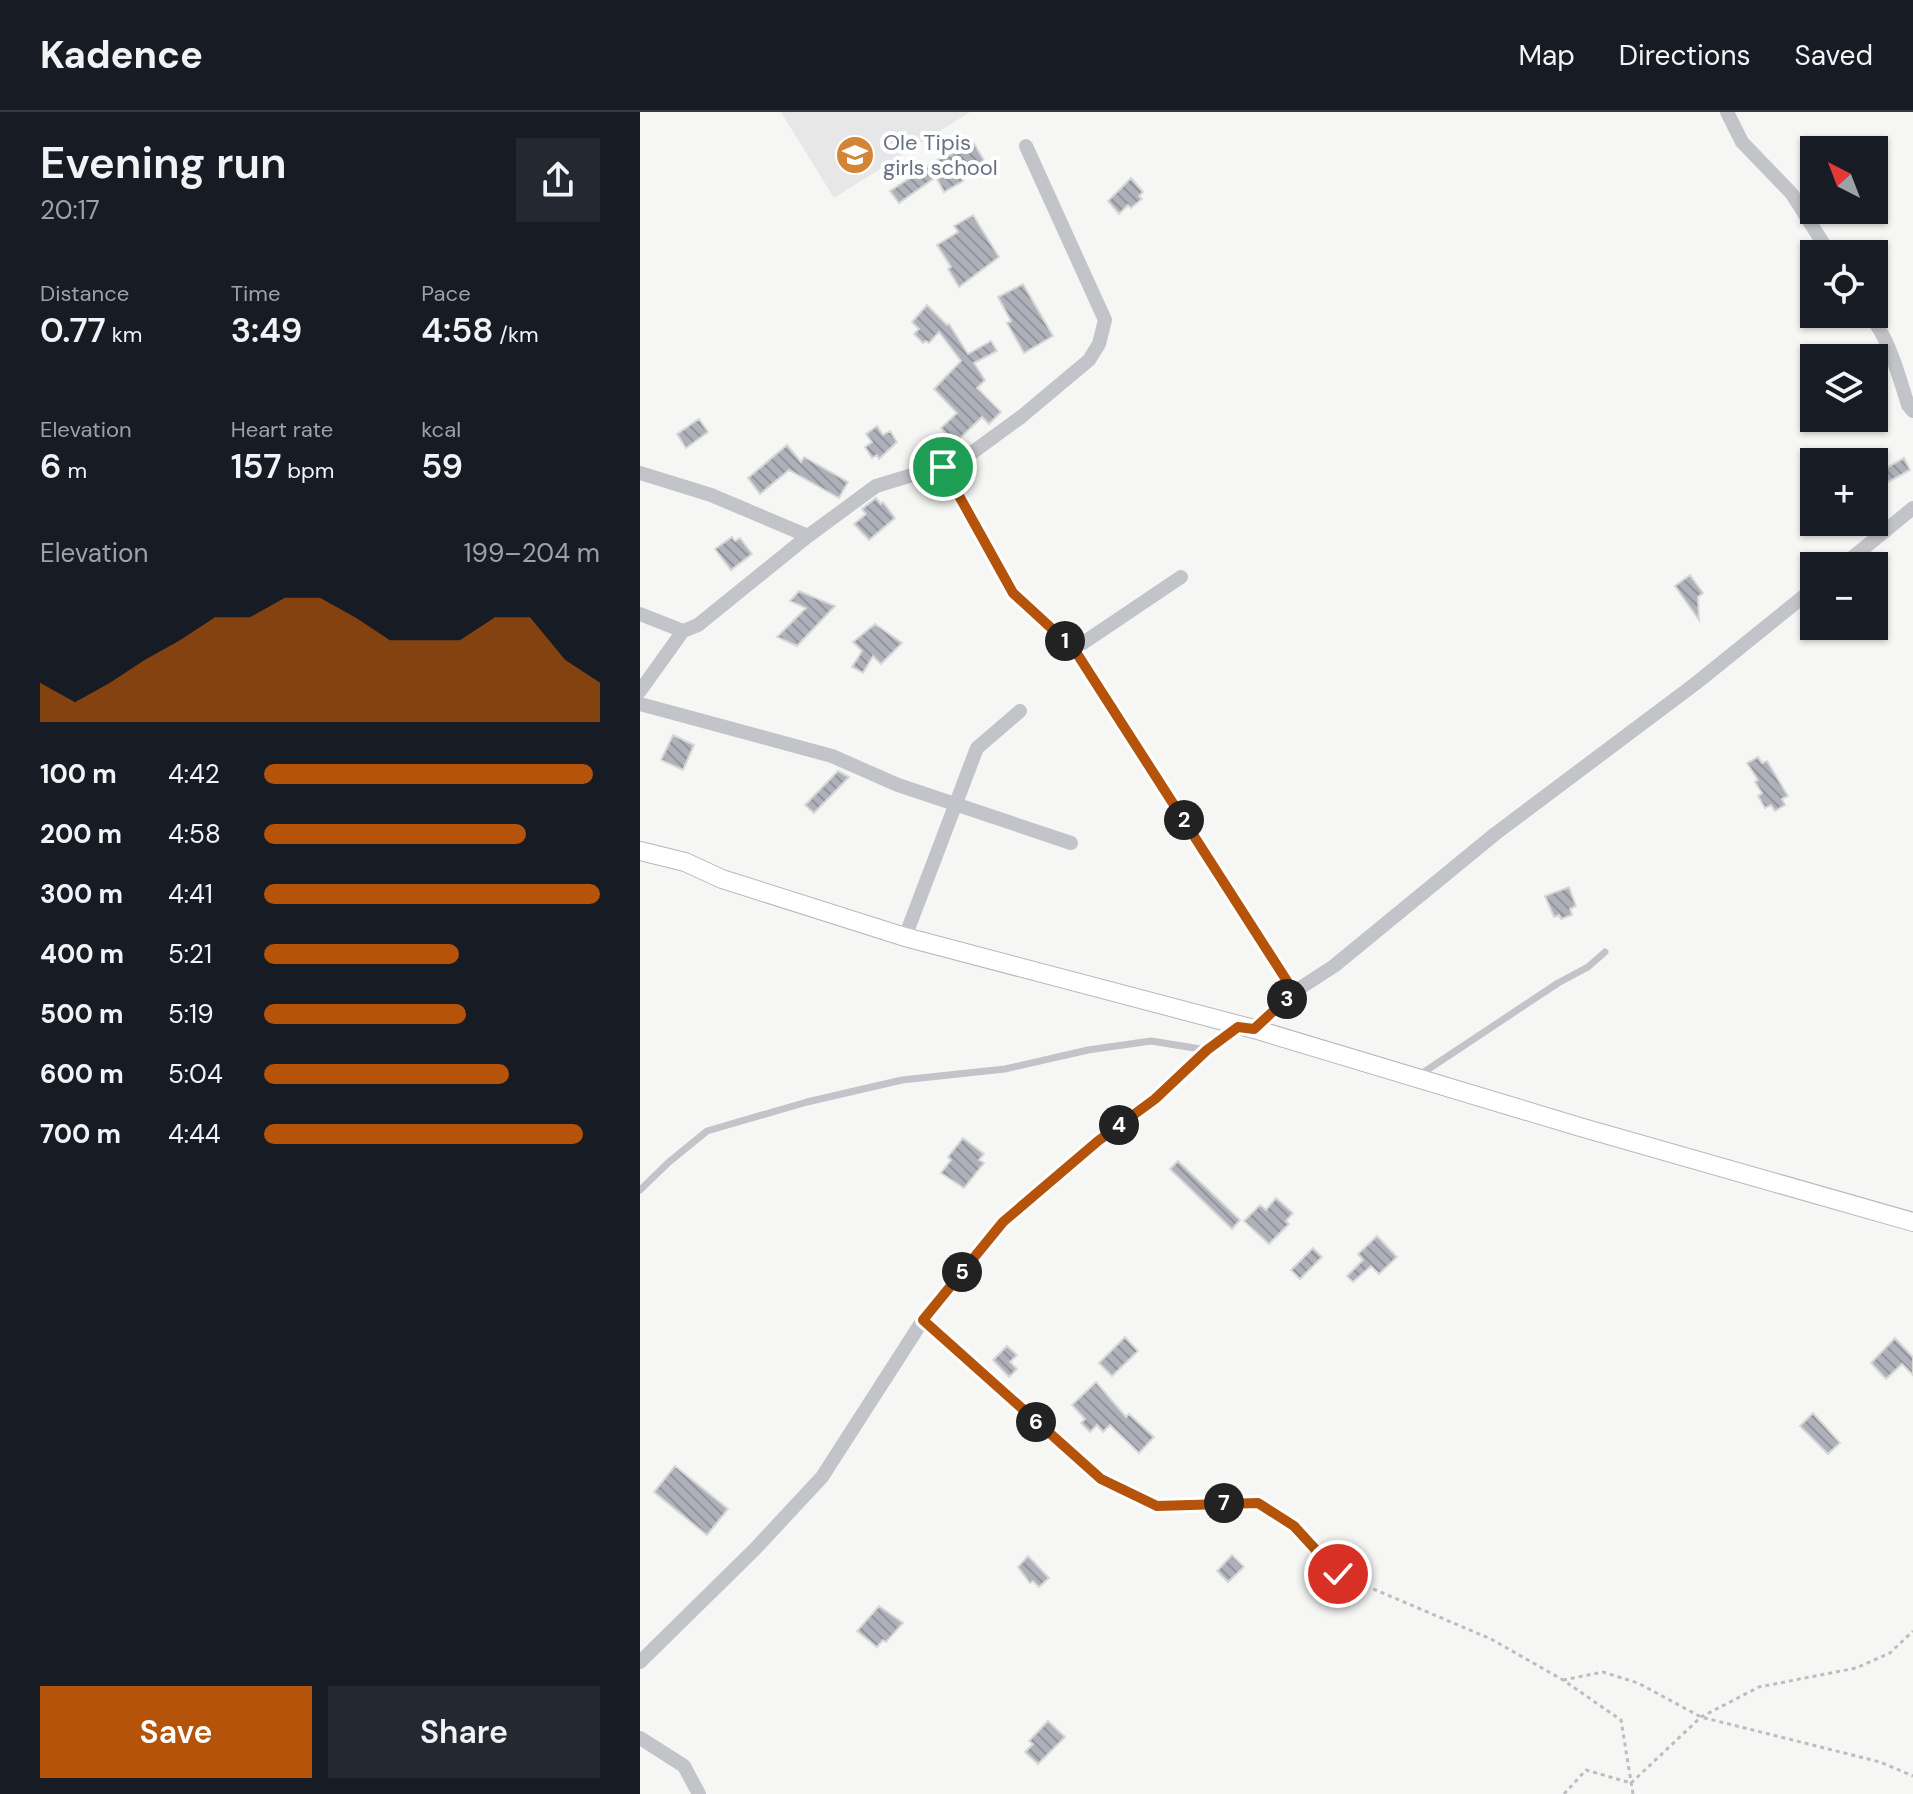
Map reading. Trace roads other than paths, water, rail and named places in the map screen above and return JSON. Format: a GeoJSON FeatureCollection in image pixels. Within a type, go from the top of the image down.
{"type":"FeatureCollection","features":[{"type":"Feature","properties":{"kind":"main road"},"geometry":{"type":"LineString","coordinates":[[640,851],[685,862],[722,879],[905,937],[1246,1028],[1913,1222]]}},
{"type":"Feature","properties":{"kind":"street"},"geometry":{"type":"LineString","coordinates":[[1727,112],[1742,142],[1792,194],[1821,240]]}},
{"type":"Feature","properties":{"kind":"street"},"geometry":{"type":"LineString","coordinates":[[640,691],[683,631],[698,625],[808,536],[876,486],[962,460],[1021,417],[1089,360],[1099,344],[1105,320],[1026,146]]}},
{"type":"Feature","properties":{"kind":"street"},"geometry":{"type":"LineString","coordinates":[[1879,328],[1913,411]]}},
{"type":"Feature","properties":{"kind":"street"},"geometry":{"type":"LineString","coordinates":[[943,467],[1013,593],[1074,649],[1294,992]]}},
{"type":"Feature","properties":{"kind":"street"},"geometry":{"type":"LineString","coordinates":[[640,473],[711,495],[808,536]]}},
{"type":"Feature","properties":{"kind":"street"},"geometry":{"type":"LineString","coordinates":[[1859,552],[1913,508]]}},
{"type":"Feature","properties":{"kind":"street"},"geometry":{"type":"LineString","coordinates":[[1074,649],[1181,577]]}},
{"type":"Feature","properties":{"kind":"street"},"geometry":{"type":"LineString","coordinates":[[1246,1028],[1334,966],[1495,834],[1695,684],[1800,599]]}},
{"type":"Feature","properties":{"kind":"street"},"geometry":{"type":"LineString","coordinates":[[640,614],[683,631]]}},
{"type":"Feature","properties":{"kind":"street"},"geometry":{"type":"LineString","coordinates":[[640,704],[832,756],[954,806],[1071,843]]}},
{"type":"Feature","properties":{"kind":"street"},"geometry":{"type":"LineString","coordinates":[[905,937],[977,748],[1020,711]]}},
{"type":"Feature","properties":{"kind":"street"},"geometry":{"type":"LineString","coordinates":[[640,1662],[755,1549],[822,1477],[923,1320],[1003,1222],[1098,1141],[1155,1099],[1207,1050]]}},
{"type":"Feature","properties":{"kind":"street"},"geometry":{"type":"LineString","coordinates":[[640,1738],[684,1766],[699,1794]]}},
{"type":"Feature","properties":{"kind":"lane"},"geometry":{"type":"LineString","coordinates":[[1415,1078],[1558,983],[1588,967],[1605,952]]}},
{"type":"Feature","properties":{"kind":"lane"},"geometry":{"type":"LineString","coordinates":[[640,1190],[707,1131],[807,1102],[902,1080],[1005,1069],[1088,1050],[1151,1041],[1207,1050],[1246,1028]]}},
{"type":"Feature","properties":{"kind":"place","name":"Ole Tipis girls school"},"geometry":{"type":"Point","coordinates":[855,155]}}]}
